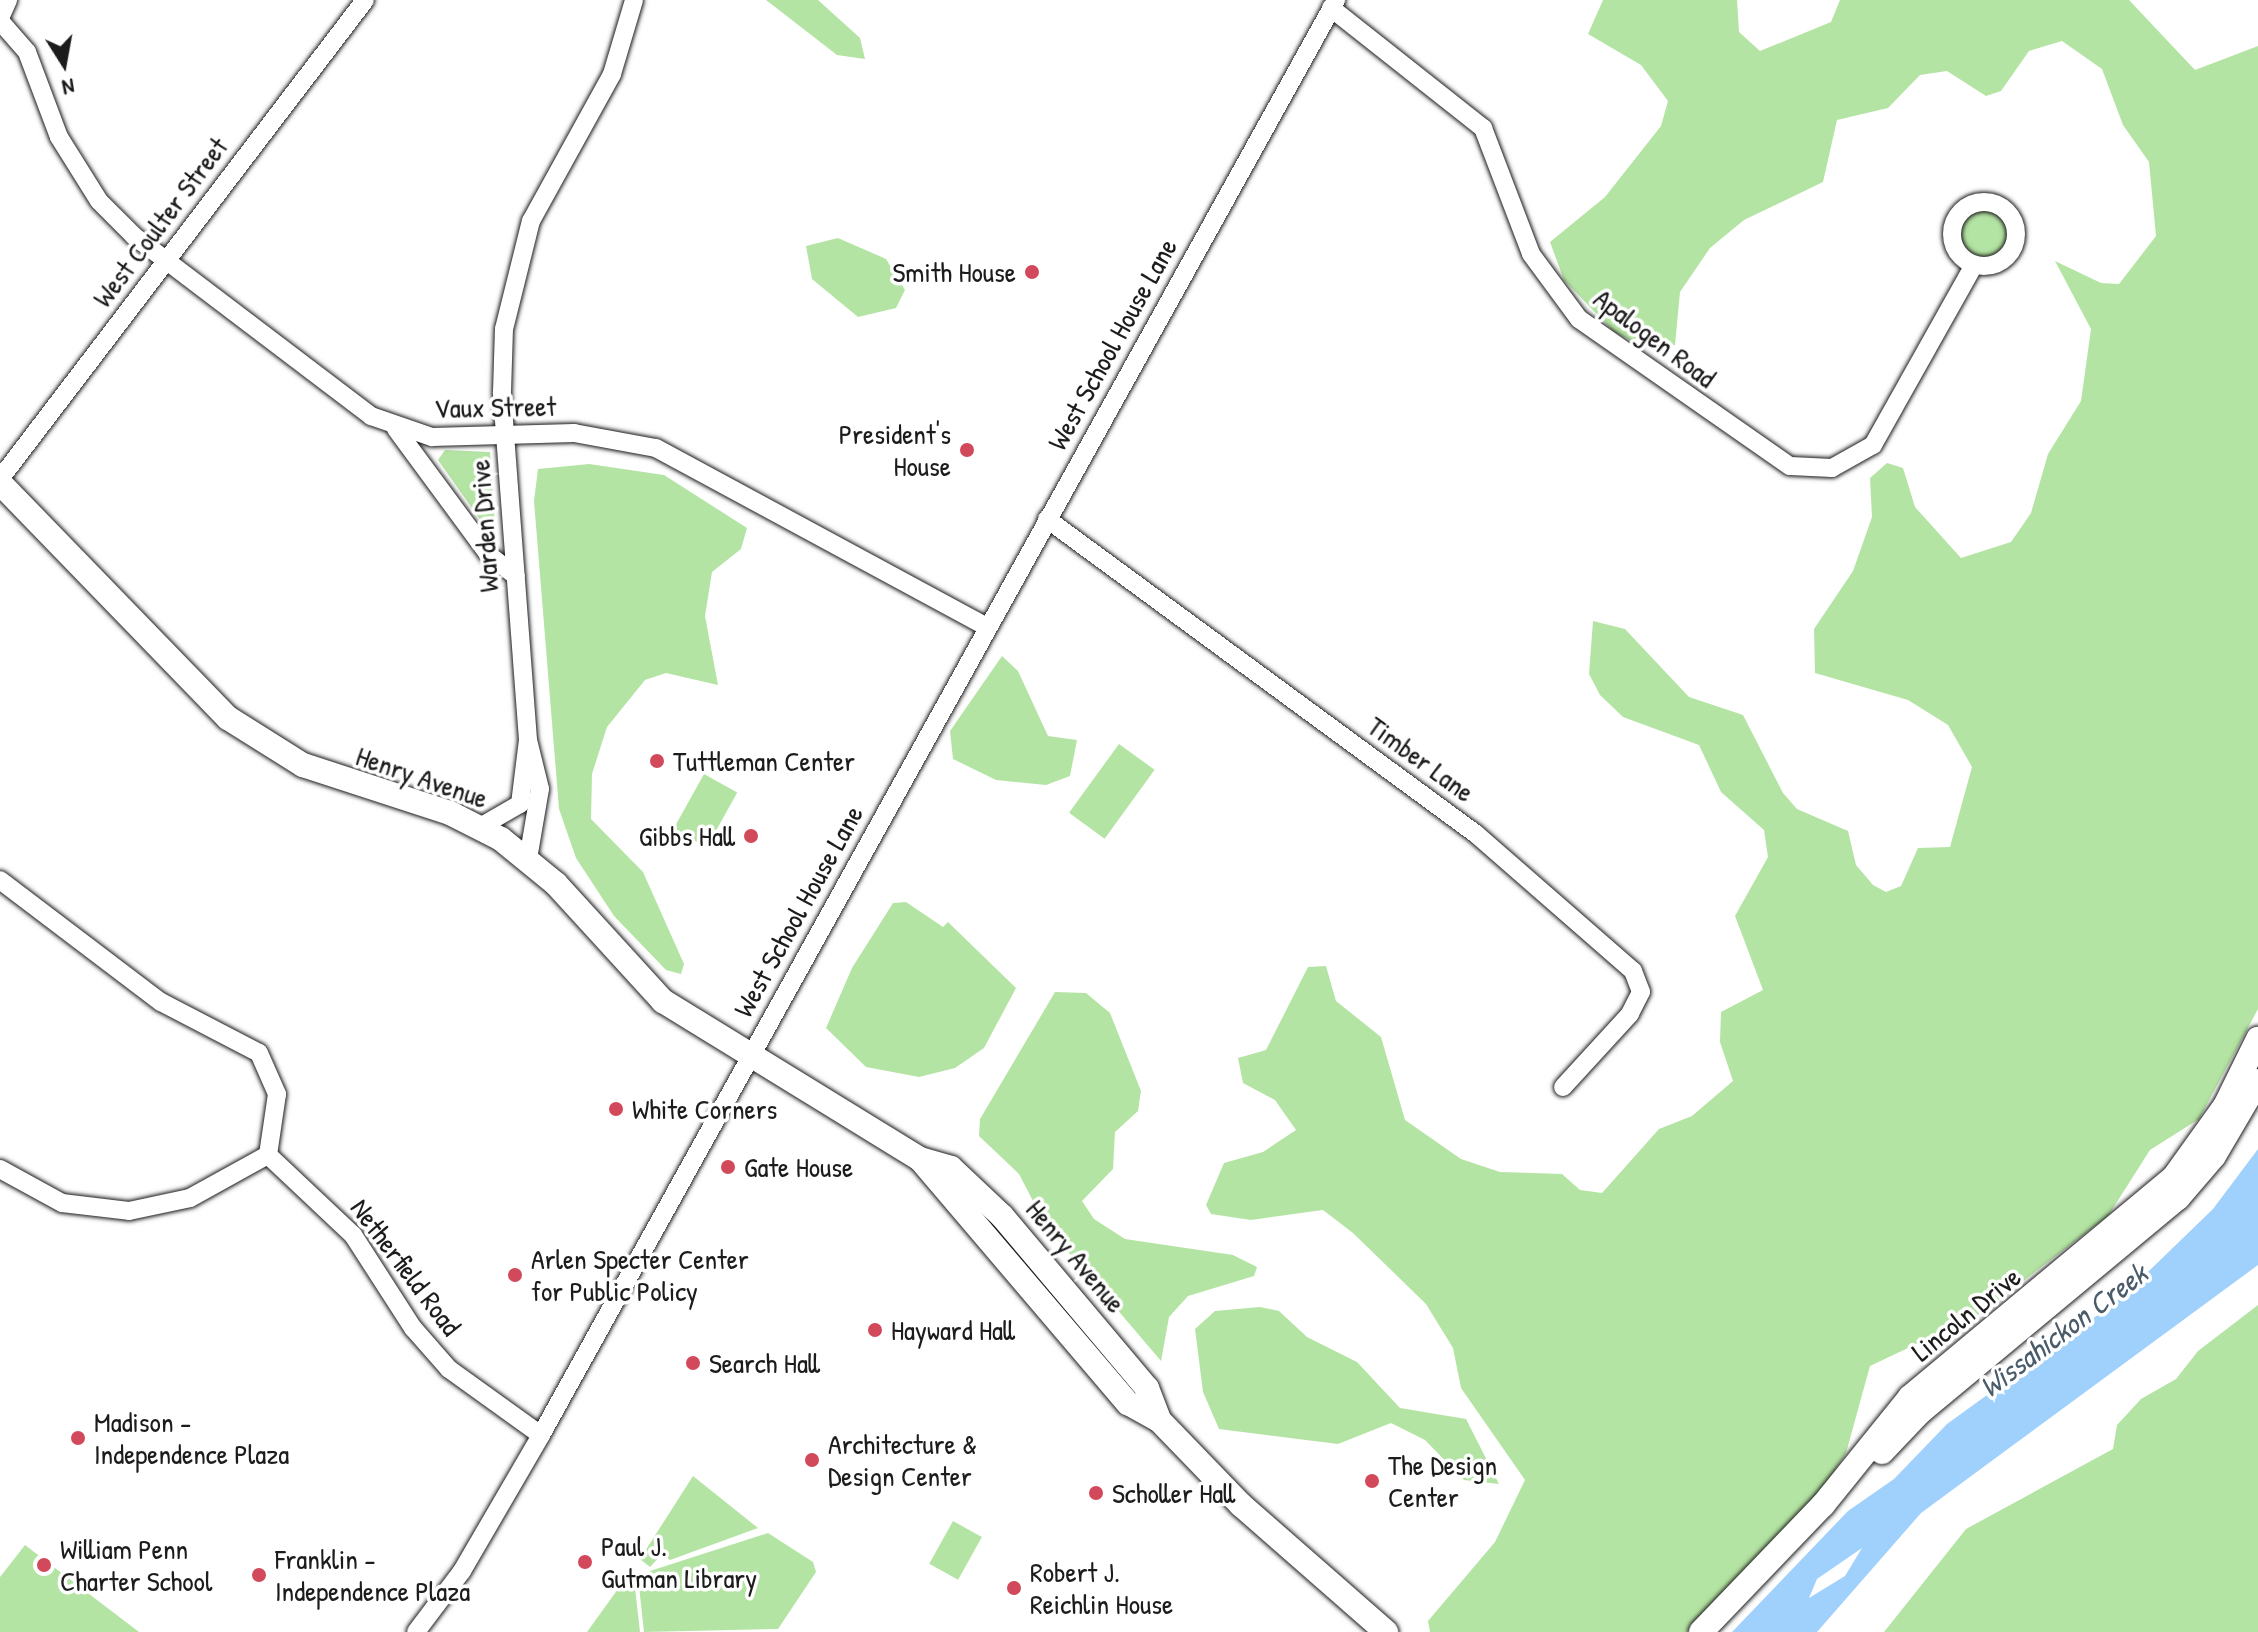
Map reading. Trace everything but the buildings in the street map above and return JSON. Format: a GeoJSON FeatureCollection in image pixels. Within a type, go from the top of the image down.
{"type":"FeatureCollection","features":[{"type":"Feature","properties":{"kind":"main road","name":"Henry Avenue"},"geometry":{"type":"LineString","coordinates":[[0,481],[237,724],[328,775],[480,827],[528,859],[647,988],[920,1159],[951,1168],[1002,1216],[1147,1388],[1159,1420],[1241,1505],[1386,1632]]}},
{"type":"Feature","properties":{"kind":"main road","name":"Lincoln Drive"},"geometry":{"type":"LineString","coordinates":[[1701,1632],[1823,1505],[1910,1397],[2174,1177],[2225,1106],[2258,1039]]}},
{"type":"Feature","properties":{"kind":"main road","name":"Lincoln Drive"},"geometry":{"type":"LineString","coordinates":[[1718,1632],[1909,1422],[2178,1198],[2230,1133],[2258,1081]]}},
{"type":"Feature","properties":{"kind":"street"},"geometry":{"type":"LineString","coordinates":[[0,20],[8,0]]}},
{"type":"Feature","properties":{"kind":"street","name":"West Coulter Street"},"geometry":{"type":"LineString","coordinates":[[0,481],[365,0]]}},
{"type":"Feature","properties":{"kind":"street","name":"Warden Drive"},"geometry":{"type":"LineString","coordinates":[[528,859],[540,789],[528,740],[505,436],[502,348],[514,274],[541,199],[612,74],[634,0]]}},
{"type":"Feature","properties":{"kind":"street","name":"Apalogen Road"},"geometry":{"type":"LineString","coordinates":[[1334,4],[1483,128],[1531,254],[1579,319],[1790,466],[1832,468],[1873,445],[1974,265]]}},
{"type":"Feature","properties":{"kind":"street","name":"West School House Lane"},"geometry":{"type":"LineString","coordinates":[[416,1632],[462,1571],[541,1435],[1334,4]]}},
{"type":"Feature","properties":{"kind":"street","name":"Vaux Street"},"geometry":{"type":"LineString","coordinates":[[0,20],[31,61],[85,182],[166,259],[396,429],[432,437],[587,434],[656,448],[987,627]]}},
{"type":"Feature","properties":{"kind":"street"},"geometry":{"type":"LineString","coordinates":[[396,429],[490,557],[516,576]]}},
{"type":"Feature","properties":{"kind":"street","name":"Timber Lane"},"geometry":{"type":"LineString","coordinates":[[1047,519],[1486,841],[1633,971],[1641,992],[1630,1014],[1563,1087]]}},
{"type":"Feature","properties":{"kind":"street","name":"Warden Drive"},"geometry":{"type":"LineString","coordinates":[[480,827],[520,804],[528,740]]}},
{"type":"Feature","properties":{"kind":"street"},"geometry":{"type":"LineString","coordinates":[[0,880],[161,1002],[259,1053],[277,1094],[268,1155],[190,1198],[129,1211],[62,1203],[0,1169]]}},
{"type":"Feature","properties":{"kind":"street","name":"Netherfield Road"},"geometry":{"type":"LineString","coordinates":[[268,1155],[353,1235],[431,1350],[470,1387],[541,1435]]}},
{"type":"Feature","properties":{"kind":"green space"},"geometry":{"type":"Polygon","coordinates":[[[766,0],[818,0],[860,38],[865,59],[837,55],[766,0]]]}},
{"type":"Feature","properties":{"kind":"green space"},"geometry":{"type":"Polygon","coordinates":[[[1603,0],[1737,0],[1739,32],[1760,51],[1831,22],[1840,0],[2129,0],[2195,70],[2258,46],[2258,1009],[2199,1119],[2150,1150],[2108,1216],[1980,1314],[1870,1366],[1846,1453],[1820,1493],[1687,1632],[1430,1632],[1428,1621],[1495,1542],[1525,1480],[1461,1388],[1453,1348],[1426,1304],[1353,1233],[1323,1210],[1251,1220],[1211,1214],[1206,1205],[1224,1163],[1263,1152],[1296,1130],[1275,1100],[1243,1083],[1238,1058],[1266,1050],[1308,967],[1326,966],[1336,1001],[1381,1037],[1405,1120],[1461,1159],[1500,1172],[1562,1174],[1580,1190],[1602,1193],[1659,1129],[1692,1116],[1733,1081],[1720,1042],[1721,1012],[1763,990],[1735,916],[1768,857],[1764,830],[1721,792],[1699,745],[1623,717],[1600,695],[1589,674],[1593,621],[1625,629],[1689,697],[1743,715],[1783,793],[1797,809],[1848,831],[1856,865],[1873,885],[1886,892],[1901,886],[1918,848],[1950,847],[1972,767],[1948,725],[1908,700],[1815,673],[1814,629],[1853,571],[1872,517],[1870,478],[1887,463],[1903,468],[1915,507],[1961,558],[2011,542],[2031,513],[2048,454],[2081,401],[2091,329],[2055,261],[2101,283],[2119,284],[2156,236],[2149,162],[2123,125],[2102,69],[2062,41],[2029,51],[2001,91],[1986,96],[1947,71],[1920,75],[1888,108],[1837,120],[1823,182],[1744,220],[1710,248],[1680,292],[1675,345],[1648,349],[1614,332],[1564,280],[1550,242],[1605,197],[1661,126],[1668,101],[1641,65],[1588,34],[1603,0]]]}},
{"type":"Feature","properties":{"kind":"green space"},"geometry":{"type":"Polygon","coordinates":[[[1985,209],[2003,217],[2011,235],[2003,253],[1985,261],[1967,253],[1959,235],[1967,217],[1985,209]]]}},
{"type":"Feature","properties":{"kind":"green space"},"geometry":{"type":"Polygon","coordinates":[[[838,238],[886,259],[905,290],[896,308],[858,317],[812,279],[806,246],[838,238]]]}},
{"type":"Feature","properties":{"kind":"green space"},"geometry":{"type":"Polygon","coordinates":[[[445,450],[490,452],[495,527],[486,528],[438,460],[445,450]]]}},
{"type":"Feature","properties":{"kind":"green space"},"geometry":{"type":"Polygon","coordinates":[[[589,464],[664,475],[747,528],[741,549],[712,572],[705,616],[718,685],[666,673],[645,680],[607,727],[592,774],[591,819],[643,872],[684,964],[681,974],[666,970],[614,916],[576,858],[559,809],[534,501],[538,469],[589,464]]]}},
{"type":"Feature","properties":{"kind":"green space"},"geometry":{"type":"Polygon","coordinates":[[[1002,656],[1018,671],[1048,736],[1077,740],[1070,776],[1046,785],[996,780],[953,759],[950,731],[1002,656]]]}},
{"type":"Feature","properties":{"kind":"green space"},"geometry":{"type":"Polygon","coordinates":[[[1119,744],[1155,770],[1105,839],[1069,813],[1119,744]]]}},
{"type":"Feature","properties":{"kind":"green space"},"geometry":{"type":"Polygon","coordinates":[[[704,774],[737,792],[707,848],[673,829],[704,774]]]}},
{"type":"Feature","properties":{"kind":"green space"},"geometry":{"type":"Polygon","coordinates":[[[906,902],[943,927],[948,922],[1016,988],[984,1048],[955,1068],[919,1077],[866,1067],[826,1028],[852,968],[893,903],[906,902]]]}},
{"type":"Feature","properties":{"kind":"green space"},"geometry":{"type":"Polygon","coordinates":[[[1055,992],[1086,993],[1110,1013],[1141,1091],[1138,1111],[1115,1132],[1113,1169],[1082,1201],[1094,1219],[1125,1239],[1233,1255],[1257,1267],[1254,1276],[1188,1296],[1169,1317],[1161,1361],[1046,1226],[1019,1174],[979,1136],[980,1119],[1055,992]]]}},
{"type":"Feature","properties":{"kind":"green space"},"geometry":{"type":"Polygon","coordinates":[[[2258,1305],[2258,1632],[1884,1632],[1966,1529],[2113,1449],[2117,1425],[2141,1399],[2176,1379],[2198,1351],[2258,1305]]]}},
{"type":"Feature","properties":{"kind":"green space"},"geometry":{"type":"Polygon","coordinates":[[[1260,1307],[1279,1311],[1307,1337],[1357,1362],[1400,1408],[1466,1419],[1499,1484],[1464,1480],[1425,1440],[1391,1423],[1338,1444],[1219,1429],[1203,1392],[1195,1329],[1215,1311],[1260,1307]]]}},
{"type":"Feature","properties":{"kind":"green space"},"geometry":{"type":"Polygon","coordinates":[[[693,1476],[758,1528],[670,1560],[662,1554],[650,1567],[640,1559],[693,1476]]]}},
{"type":"Feature","properties":{"kind":"green space"},"geometry":{"type":"Polygon","coordinates":[[[953,1521],[982,1537],[958,1580],[929,1564],[953,1521]]]}},
{"type":"Feature","properties":{"kind":"green space"},"geometry":{"type":"Polygon","coordinates":[[[768,1533],[813,1562],[816,1572],[778,1629],[644,1632],[639,1586],[650,1571],[768,1533]]]}},
{"type":"Feature","properties":{"kind":"green space"},"geometry":{"type":"Polygon","coordinates":[[[25,1545],[139,1632],[0,1632],[0,1577],[25,1545]]]}},
{"type":"Feature","properties":{"kind":"green space"},"geometry":{"type":"Polygon","coordinates":[[[623,1582],[635,1588],[640,1632],[587,1632],[623,1582]]]}},
{"type":"Feature","properties":{"kind":"water"},"geometry":{"type":"Polygon","coordinates":[[[2258,1149],[2258,1265],[1921,1513],[1817,1632],[1732,1632],[1848,1511],[1894,1479],[1947,1424],[2121,1298],[2213,1209],[2258,1149]],[[1862,1548],[1817,1579],[1809,1598],[1845,1576],[1862,1548]]]}},
{"type":"Feature","properties":{"kind":"place","name":"Smith House"},"geometry":{"type":"Point","coordinates":[1032,272]}},
{"type":"Feature","properties":{"kind":"place","name":"President's House"},"geometry":{"type":"Point","coordinates":[967,450]}},
{"type":"Feature","properties":{"kind":"place","name":"Tuttleman Center"},"geometry":{"type":"Point","coordinates":[657,761]}},
{"type":"Feature","properties":{"kind":"place","name":"Gibbs Hall"},"geometry":{"type":"Point","coordinates":[751,836]}},
{"type":"Feature","properties":{"kind":"place","name":"White Corners"},"geometry":{"type":"Point","coordinates":[616,1109]}},
{"type":"Feature","properties":{"kind":"place","name":"Gate House"},"geometry":{"type":"Point","coordinates":[728,1167]}},
{"type":"Feature","properties":{"kind":"place","name":"Arlen Specter Center for Public Policy"},"geometry":{"type":"Point","coordinates":[515,1275]}},
{"type":"Feature","properties":{"kind":"place","name":"Hayward Hall"},"geometry":{"type":"Point","coordinates":[875,1330]}},
{"type":"Feature","properties":{"kind":"place","name":"Search Hall"},"geometry":{"type":"Point","coordinates":[693,1363]}},
{"type":"Feature","properties":{"kind":"place","name":"Madison - Independence Plaza"},"geometry":{"type":"Point","coordinates":[78,1438]}},
{"type":"Feature","properties":{"kind":"place","name":"Architecture & Design Center"},"geometry":{"type":"Point","coordinates":[812,1460]}},
{"type":"Feature","properties":{"kind":"place","name":"The Design Center"},"geometry":{"type":"Point","coordinates":[1372,1481]}},
{"type":"Feature","properties":{"kind":"place","name":"Scholler Hall"},"geometry":{"type":"Point","coordinates":[1096,1493]}},
{"type":"Feature","properties":{"kind":"place","name":"Paul J. Gutman Library"},"geometry":{"type":"Point","coordinates":[585,1562]}},
{"type":"Feature","properties":{"kind":"place","name":"William Penn Charter School"},"geometry":{"type":"Point","coordinates":[44,1565]}},
{"type":"Feature","properties":{"kind":"place","name":"Franklin - Independence Plaza"},"geometry":{"type":"Point","coordinates":[259,1575]}},
{"type":"Feature","properties":{"kind":"place","name":"Robert J. Reichlin House"},"geometry":{"type":"Point","coordinates":[1014,1588]}},
{"type":"Feature","properties":{"kind":"water label","name":"Wissahickon Creek"},"geometry":{"type":"Point","coordinates":[2063,1330]}}]}
